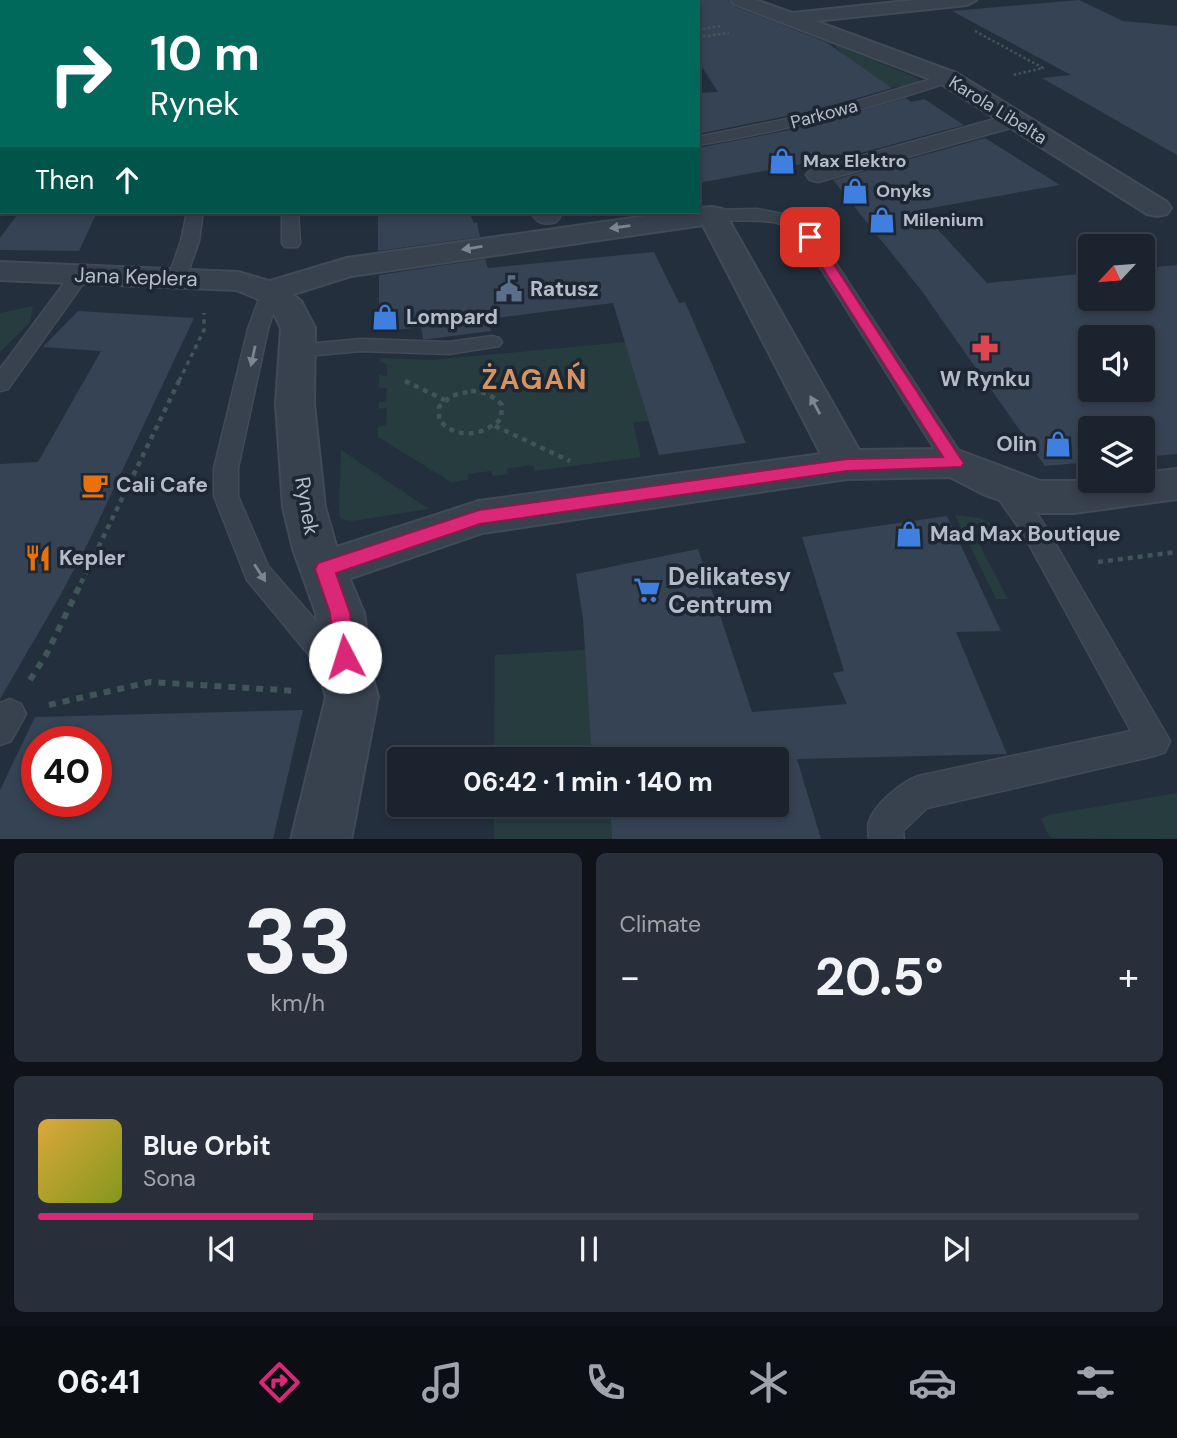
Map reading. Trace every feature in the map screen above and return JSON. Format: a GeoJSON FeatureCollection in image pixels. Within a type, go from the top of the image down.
{"type":"FeatureCollection","features":[{"type":"Feature","properties":{"kind":"street","name":"Karola Libelta"},"geometry":{"type":"LineString","coordinates":[[740,0],[948,78],[1157,208]]}},
{"type":"Feature","properties":{"kind":"street","name":"Karola Libelta"},"geometry":{"type":"LineString","coordinates":[[789,19],[967,0]]}},
{"type":"Feature","properties":{"kind":"street"},"geometry":{"type":"LineString","coordinates":[[818,175],[1013,120]]}},
{"type":"Feature","properties":{"kind":"street"},"geometry":{"type":"LineString","coordinates":[[271,290],[347,267],[712,215],[847,465]]}},
{"type":"Feature","properties":{"kind":"street","name":"Jana Keplera"},"geometry":{"type":"LineString","coordinates":[[0,271],[238,281],[271,290]]}},
{"type":"Feature","properties":{"kind":"street","name":"Rynek"},"geometry":{"type":"LineString","coordinates":[[271,290],[295,317],[298,328],[295,404],[304,507],[315,549],[340,613],[323,685],[352,697],[321,839]]}},
{"type":"Feature","properties":{"kind":"street"},"geometry":{"type":"LineString","coordinates":[[325,569],[479,517],[847,465],[955,463],[1000,484],[1039,497],[1074,496],[1177,484]]}},
{"type":"Feature","properties":{"kind":"lane","name":"Parkowa"},"geometry":{"type":"LineString","coordinates":[[700,141],[746,134],[918,89],[948,78]]}},
{"type":"Feature","properties":{"kind":"lane"},"geometry":{"type":"LineString","coordinates":[[177,278],[190,240],[195,214]]}},
{"type":"Feature","properties":{"kind":"lane"},"geometry":{"type":"LineString","coordinates":[[290,214],[291,243]]}},
{"type":"Feature","properties":{"kind":"lane"},"geometry":{"type":"LineString","coordinates":[[712,215],[757,214],[787,220],[810,237],[955,463]]}},
{"type":"Feature","properties":{"kind":"lane"},"geometry":{"type":"LineString","coordinates":[[0,384],[81,274]]}},
{"type":"Feature","properties":{"kind":"lane"},"geometry":{"type":"LineString","coordinates":[[271,290],[258,329],[226,468],[226,496],[257,572],[323,685]]}},
{"type":"Feature","properties":{"kind":"lane"},"geometry":{"type":"LineString","coordinates":[[296,351],[361,345],[430,349],[492,342]]}},
{"type":"Feature","properties":{"kind":"lane"},"geometry":{"type":"LineString","coordinates":[[887,839],[885,825],[918,793],[1154,741],[1033,528],[1000,484]]}},
{"type":"Feature","properties":{"kind":"path"},"geometry":{"type":"LineString","coordinates":[[925,4],[1044,68],[1008,76],[1018,83]]}},
{"type":"Feature","properties":{"kind":"path"},"geometry":{"type":"LineString","coordinates":[[3,720],[46,655],[204,330],[204,310],[195,308]]}},
{"type":"Feature","properties":{"kind":"path"},"geometry":{"type":"LineString","coordinates":[[495,426],[501,419],[502,405],[491,394],[481,391],[460,392],[451,396],[439,407],[437,414],[443,426],[458,433],[478,433],[495,426],[579,465]]}},
{"type":"Feature","properties":{"kind":"path"},"geometry":{"type":"LineString","coordinates":[[1055,567],[1177,552]]}},
{"type":"Feature","properties":{"kind":"path"},"geometry":{"type":"LineString","coordinates":[[3,720],[150,682],[323,685]]}},
{"type":"Feature","properties":{"kind":"green space"},"geometry":{"type":"Polygon","coordinates":[[[834,44],[920,81],[904,86],[887,86],[858,68],[834,44]]]}},
{"type":"Feature","properties":{"kind":"green space"},"geometry":{"type":"Polygon","coordinates":[[[33,306],[30,322],[0,352],[0,313],[33,306]]]}},
{"type":"Feature","properties":{"kind":"green space"},"geometry":{"type":"Polygon","coordinates":[[[626,342],[649,421],[633,422],[641,457],[535,471],[533,465],[507,469],[508,474],[493,476],[491,471],[468,474],[468,480],[451,482],[378,437],[378,427],[386,425],[387,408],[379,409],[379,402],[386,401],[387,388],[379,388],[379,374],[387,377],[387,364],[380,362],[380,358],[431,360],[626,342]]]}},
{"type":"Feature","properties":{"kind":"green space"},"geometry":{"type":"Polygon","coordinates":[[[341,450],[429,509],[352,521],[342,519],[339,515],[341,450]]]}},
{"type":"Feature","properties":{"kind":"green space"},"geometry":{"type":"Polygon","coordinates":[[[955,515],[979,518],[1012,533],[1010,536],[981,538],[978,542],[1008,599],[996,599],[955,515]]]}},
{"type":"Feature","properties":{"kind":"green space"},"geometry":{"type":"Polygon","coordinates":[[[585,650],[591,747],[494,747],[495,655],[585,650]]]}},
{"type":"Feature","properties":{"kind":"green space"},"geometry":{"type":"Polygon","coordinates":[[[1177,793],[1177,839],[1052,838],[1041,819],[1048,815],[1177,793]]]}},
{"type":"Feature","properties":{"kind":"green space"},"geometry":{"type":"Polygon","coordinates":[[[494,817],[611,817],[612,839],[494,839],[494,817]]]}},
{"type":"Feature","properties":{"kind":"building"},"geometry":{"type":"Polygon","coordinates":[[[700,0],[728,0],[733,6],[826,42],[892,88],[820,109],[700,134],[700,93],[718,92],[700,64],[700,0]]]}},
{"type":"Feature","properties":{"kind":"building"},"geometry":{"type":"Polygon","coordinates":[[[1079,0],[1123,21],[1177,26],[1177,155],[1042,78],[1071,75],[952,11],[1079,0]]]}},
{"type":"Feature","properties":{"kind":"building"},"geometry":{"type":"Polygon","coordinates":[[[906,98],[911,102],[924,99],[964,125],[820,164],[818,161],[700,183],[700,148],[795,129],[906,98]]]}},
{"type":"Feature","properties":{"kind":"building"},"geometry":{"type":"Polygon","coordinates":[[[985,138],[1060,185],[920,210],[987,283],[1078,274],[1078,312],[1155,312],[1155,267],[1177,265],[1177,454],[1155,456],[1155,416],[1078,416],[1078,463],[1045,466],[921,290],[833,180],[985,138]]]}},
{"type":"Feature","properties":{"kind":"building"},"geometry":{"type":"Polygon","coordinates":[[[18,214],[96,214],[79,251],[0,250],[0,238],[18,214]]]}},
{"type":"Feature","properties":{"kind":"building"},"geometry":{"type":"Polygon","coordinates":[[[378,214],[470,214],[474,223],[477,222],[480,237],[378,251],[378,214]]]}},
{"type":"Feature","properties":{"kind":"building"},"geometry":{"type":"Polygon","coordinates":[[[654,252],[679,303],[685,302],[746,443],[659,455],[613,303],[488,319],[491,331],[429,339],[423,339],[421,327],[379,332],[379,275],[485,259],[488,268],[654,252]]]}},
{"type":"Feature","properties":{"kind":"building"},"geometry":{"type":"Polygon","coordinates":[[[78,311],[194,318],[90,539],[0,699],[0,464],[38,462],[101,351],[43,347],[78,311]]]}},
{"type":"Feature","properties":{"kind":"building"},"geometry":{"type":"Polygon","coordinates":[[[947,516],[1001,631],[956,632],[1007,754],[797,759],[821,839],[612,839],[611,817],[789,817],[789,747],[591,747],[583,619],[576,574],[698,549],[752,712],[847,704],[833,673],[844,671],[802,537],[947,516]]]}},
{"type":"Feature","properties":{"kind":"building"},"geometry":{"type":"Polygon","coordinates":[[[303,710],[273,839],[0,839],[0,790],[21,746],[21,817],[112,817],[112,726],[31,726],[35,717],[303,710]]]}},
{"type":"Feature","properties":{"kind":"place","name":"Max Elektro"},"geometry":{"type":"Point","coordinates":[782,161]}},
{"type":"Feature","properties":{"kind":"place","name":"Onyks"},"geometry":{"type":"Point","coordinates":[855,191]}},
{"type":"Feature","properties":{"kind":"place","name":"Milenium"},"geometry":{"type":"Point","coordinates":[882,220]}},
{"type":"Feature","properties":{"kind":"place","name":"Ratusz"},"geometry":{"type":"Point","coordinates":[509,289]}},
{"type":"Feature","properties":{"kind":"place","name":"Lompard"},"geometry":{"type":"Point","coordinates":[385,317]}},
{"type":"Feature","properties":{"kind":"place","name":"W Rynku"},"geometry":{"type":"Point","coordinates":[985,348]}},
{"type":"Feature","properties":{"kind":"place","name":"Olin"},"geometry":{"type":"Point","coordinates":[1058,444]}},
{"type":"Feature","properties":{"kind":"place","name":"Cali Cafe"},"geometry":{"type":"Point","coordinates":[95,485]}},
{"type":"Feature","properties":{"kind":"place","name":"Mad Max Boutique"},"geometry":{"type":"Point","coordinates":[909,534]}},
{"type":"Feature","properties":{"kind":"place","name":"Kepler"},"geometry":{"type":"Point","coordinates":[38,558]}},
{"type":"Feature","properties":{"kind":"place","name":"Delikatesy Centrum"},"geometry":{"type":"Point","coordinates":[647,590]}},
{"type":"Feature","properties":{"kind":"district","name":"ŻAGAŃ"},"geometry":{"type":"Point","coordinates":[535,379]}},
{"type":"Feature","properties":{"kind":"route"},"geometry":{"type":"LineString","coordinates":[[345,657],[340,613],[325,569],[479,517],[847,465],[955,463],[810,237]]}}]}
